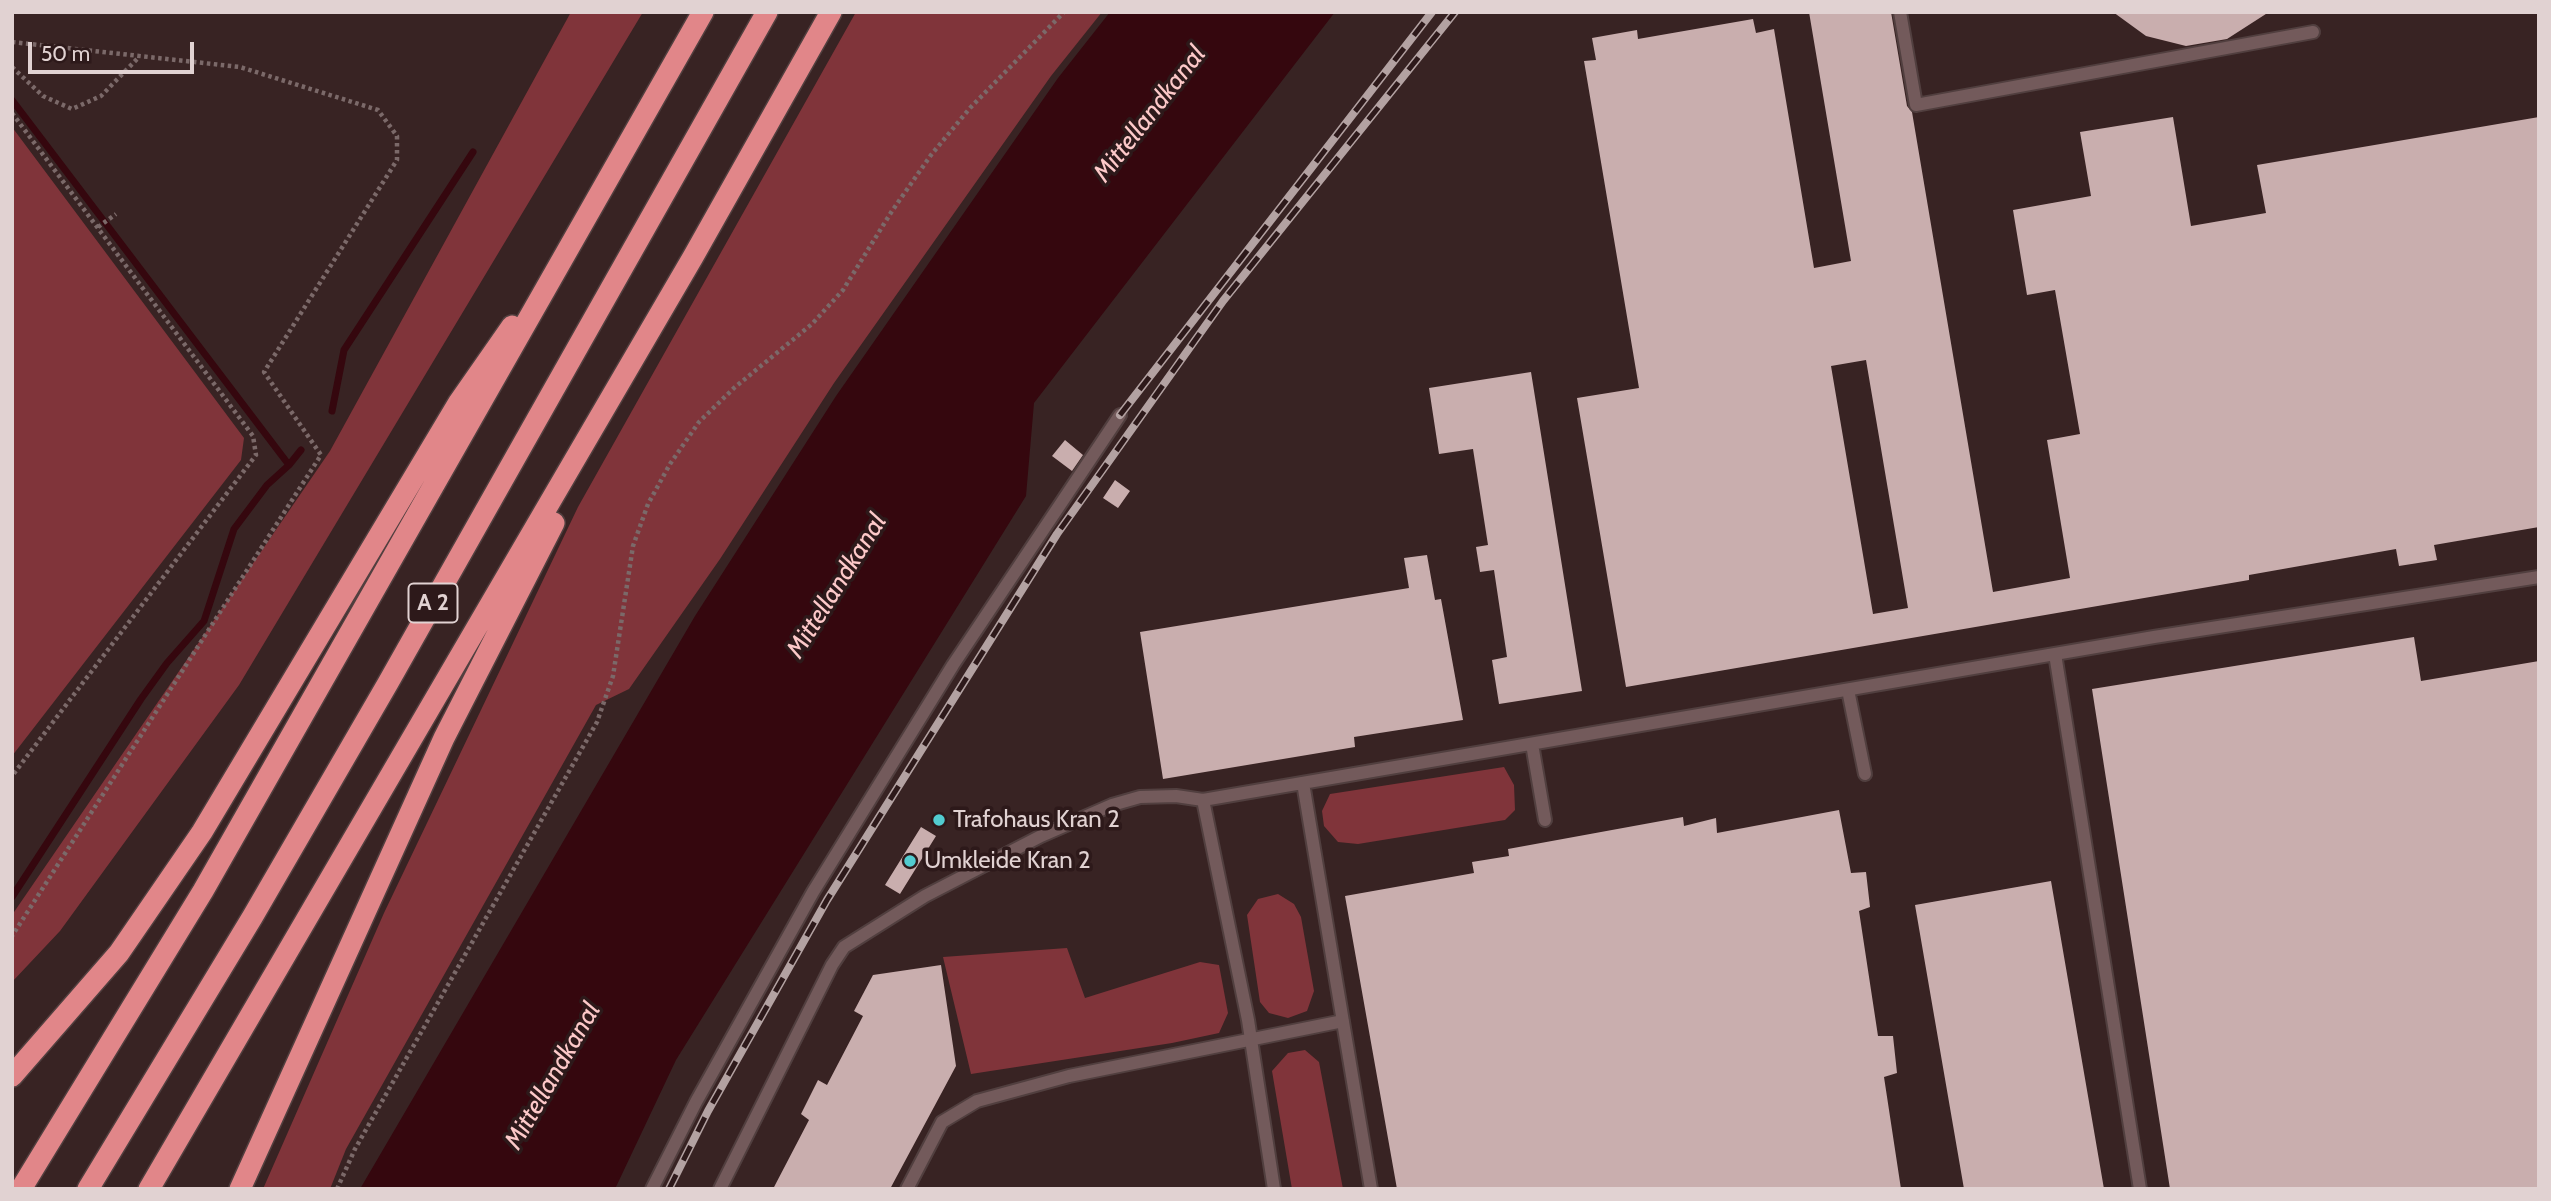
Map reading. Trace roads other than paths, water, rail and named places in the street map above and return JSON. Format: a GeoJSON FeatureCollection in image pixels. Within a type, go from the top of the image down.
{"type":"FeatureCollection","features":[{"type":"Feature","properties":{"kind":"highway","name":"A 2"},"geometry":{"type":"LineString","coordinates":[[21,1189],[203,891],[703,12]]}},
{"type":"Feature","properties":{"kind":"highway","name":"A 2"},"geometry":{"type":"LineString","coordinates":[[88,1189],[253,916],[388,683],[767,12]]}},
{"type":"Feature","properties":{"kind":"highway"},"geometry":{"type":"LineString","coordinates":[[149,1189],[693,257],[831,12]]}},
{"type":"Feature","properties":{"kind":"highway"},"geometry":{"type":"LineString","coordinates":[[12,1076],[119,953],[202,832],[458,402],[585,221]]}},
{"type":"Feature","properties":{"kind":"highway"},"geometry":{"type":"LineString","coordinates":[[240,1189],[477,669],[693,257]]}},
{"type":"Feature","properties":{"kind":"lane"},"geometry":{"type":"LineString","coordinates":[[1900,12],[1916,105],[2313,33]]}},
{"type":"Feature","properties":{"kind":"lane"},"geometry":{"type":"LineString","coordinates":[[652,1189],[696,1102],[813,892],[953,665],[1120,415]]}},
{"type":"Feature","properties":{"kind":"lane"},"geometry":{"type":"LineString","coordinates":[[720,1189],[832,965],[844,947],[925,896],[1041,836],[1112,805],[1140,797],[1176,796],[1203,800],[2055,654],[2539,577]]}},
{"type":"Feature","properties":{"kind":"lane"},"geometry":{"type":"LineString","coordinates":[[2055,654],[2140,1189]]}},
{"type":"Feature","properties":{"kind":"lane"},"geometry":{"type":"LineString","coordinates":[[1848,690],[1865,774]]}},
{"type":"Feature","properties":{"kind":"lane"},"geometry":{"type":"LineString","coordinates":[[1532,744],[1545,820]]}},
{"type":"Feature","properties":{"kind":"lane"},"geometry":{"type":"LineString","coordinates":[[1303,783],[1371,1189]]}},
{"type":"Feature","properties":{"kind":"lane"},"geometry":{"type":"LineString","coordinates":[[1203,800],[1251,1038],[1274,1189]]}},
{"type":"Feature","properties":{"kind":"lane"},"geometry":{"type":"LineString","coordinates":[[906,1189],[942,1122],[977,1101],[1069,1076],[1343,1021]]}},
{"type":"Feature","properties":{"kind":"water","name":"Mittellandkanal"},"geometry":{"type":"Polygon","coordinates":[[[1110,12],[1335,12],[1034,403],[1026,496],[676,1060],[615,1189],[360,1189],[695,616],[836,396],[1058,78],[1110,12]]]}},
{"type":"Feature","properties":{"kind":"waterway"},"geometry":{"type":"LineString","coordinates":[[12,100],[289,465],[267,485],[234,529],[204,621],[167,663],[141,699],[12,897]]}},
{"type":"Feature","properties":{"kind":"waterway"},"geometry":{"type":"LineString","coordinates":[[332,411],[344,350],[473,152]]}},
{"type":"Feature","properties":{"kind":"waterway"},"geometry":{"type":"LineString","coordinates":[[289,465],[301,450]]}},
{"type":"Feature","properties":{"kind":"railway"},"geometry":{"type":"LineString","coordinates":[[1120,415],[1432,12]]}},
{"type":"Feature","properties":{"kind":"railway"},"geometry":{"type":"LineString","coordinates":[[669,1189],[708,1111],[827,900],[1057,534],[1223,301],[1455,12]]}},
{"type":"Feature","properties":{"kind":"place","name":"Trafohaus Kran 2"},"geometry":{"type":"Point","coordinates":[939,820]}},
{"type":"Feature","properties":{"kind":"place","name":"Umkleide Kran 2"},"geometry":{"type":"Point","coordinates":[910,861]}}]}
